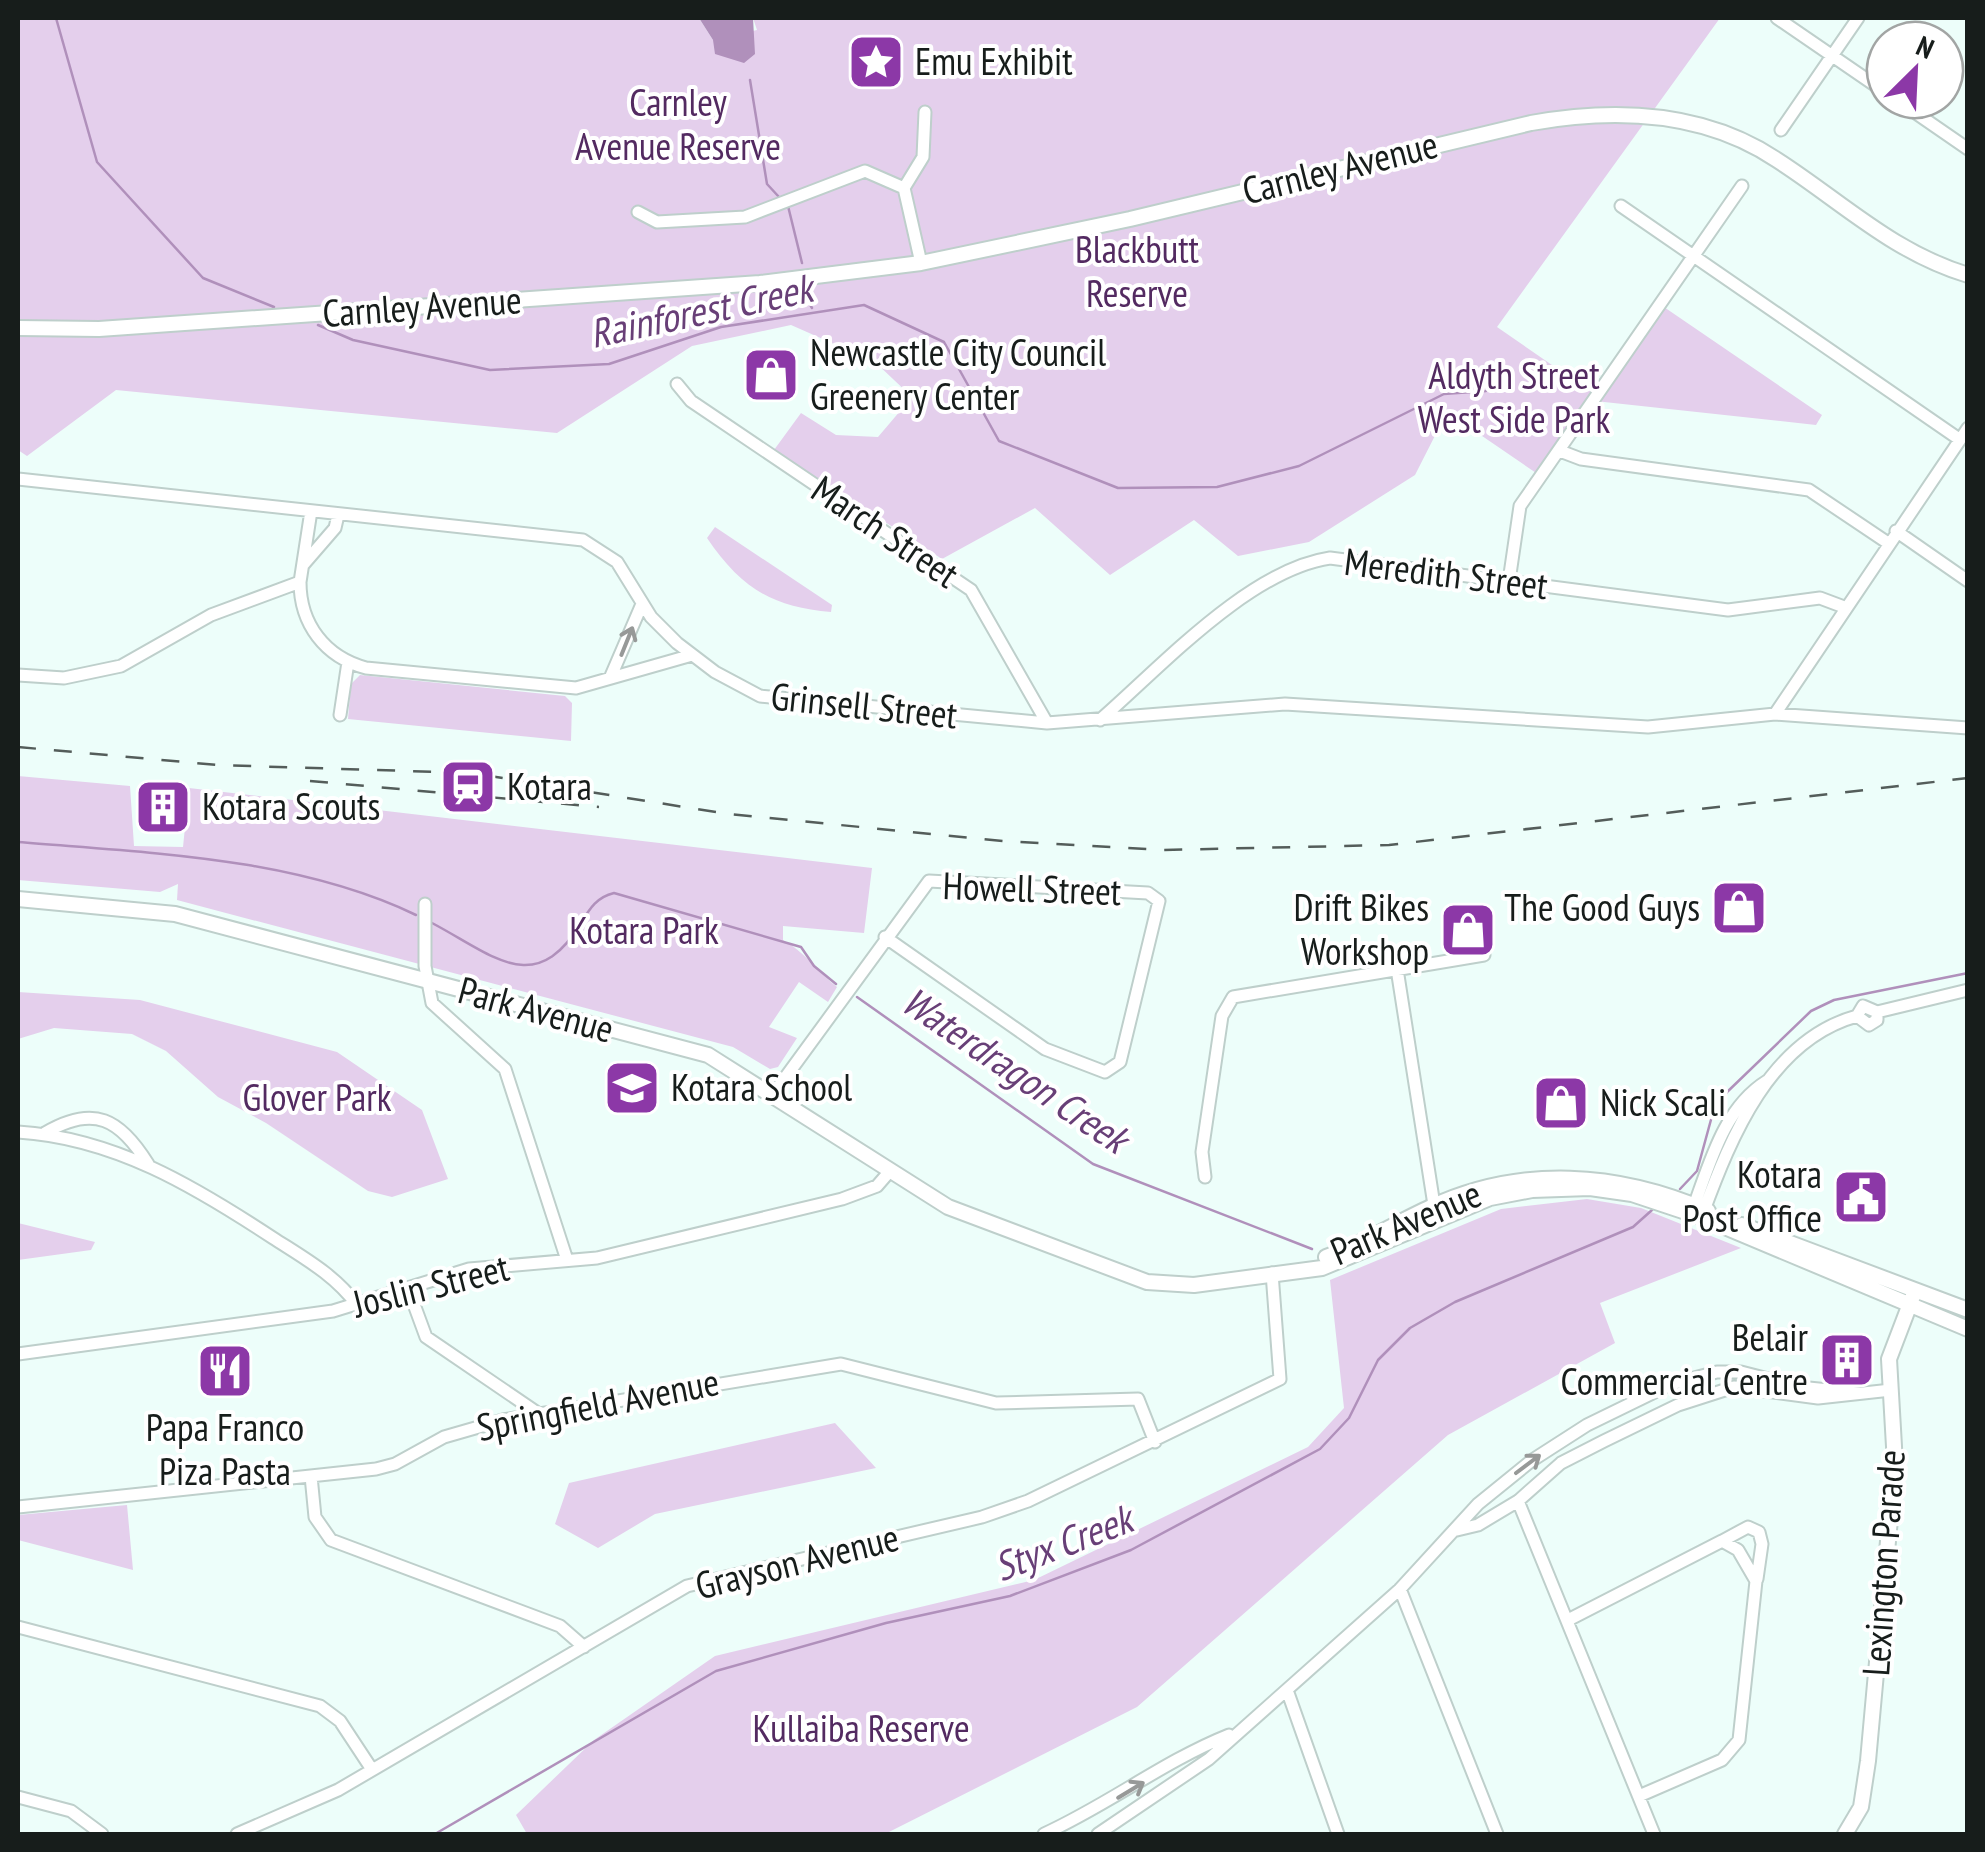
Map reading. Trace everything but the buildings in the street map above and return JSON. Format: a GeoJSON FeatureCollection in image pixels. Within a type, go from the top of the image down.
{"type":"FeatureCollection","features":[{"type":"Feature","properties":{"kind":"main road","name":"Carnley Avenue"},"geometry":{"type":"LineString","coordinates":[[18,328],[100,330],[760,283],[920,262],[1130,219],[1494,131],[1612,114],[1692,123],[1752,145],[1898,246],[1968,275]]}},
{"type":"Feature","properties":{"kind":"main road","name":"Park Avenue"},"geometry":{"type":"LineString","coordinates":[[18,900],[175,914],[696,1051],[774,1094],[963,1214],[1147,1282],[1194,1285],[1322,1268],[1503,1195],[1569,1188],[1649,1194]]}},
{"type":"Feature","properties":{"kind":"main road","name":"Park Avenue"},"geometry":{"type":"LineString","coordinates":[[1302,1268],[1434,1205],[1490,1186],[1532,1179],[1595,1178],[1698,1211],[1912,1298],[1968,1329]]}},
{"type":"Feature","properties":{"kind":"main road"},"geometry":{"type":"LineString","coordinates":[[1378,1246],[1428,1215],[1434,1205],[1446,1208],[1485,1196],[1503,1195]]}},
{"type":"Feature","properties":{"kind":"main road","name":"Park Avenue"},"geometry":{"type":"LineString","coordinates":[[1912,1298],[1968,1310]]}},
{"type":"Feature","properties":{"kind":"main road","name":"Lexington Parade"},"geometry":{"type":"LineString","coordinates":[[1846,1834],[1860,1807],[1868,1760],[1895,1464],[1889,1359],[1912,1298]]}},
{"type":"Feature","properties":{"kind":"street"},"geometry":{"type":"LineString","coordinates":[[1778,18],[1865,78]]}},
{"type":"Feature","properties":{"kind":"street"},"geometry":{"type":"LineString","coordinates":[[1781,130],[1858,18]]}},
{"type":"Feature","properties":{"kind":"street"},"geometry":{"type":"LineString","coordinates":[[920,262],[904,188],[923,157],[925,112]]}},
{"type":"Feature","properties":{"kind":"street"},"geometry":{"type":"LineString","coordinates":[[1926,120],[1968,149]]}},
{"type":"Feature","properties":{"kind":"street"},"geometry":{"type":"LineString","coordinates":[[638,212],[657,222],[745,217],[794,202],[865,171],[904,188]]}},
{"type":"Feature","properties":{"kind":"street"},"geometry":{"type":"LineString","coordinates":[[1509,581],[1518,510],[1742,186]]}},
{"type":"Feature","properties":{"kind":"street"},"geometry":{"type":"LineString","coordinates":[[1621,206],[1964,436],[1844,607],[1775,714]]}},
{"type":"Feature","properties":{"kind":"street","name":"March Street"},"geometry":{"type":"LineString","coordinates":[[677,384],[691,401],[971,590],[1047,723]]}},
{"type":"Feature","properties":{"kind":"street"},"geometry":{"type":"LineString","coordinates":[[1560,451],[1580,459],[1810,490],[1968,582]]}},
{"type":"Feature","properties":{"kind":"street","name":"Grinsell Street"},"geometry":{"type":"LineString","coordinates":[[18,479],[582,540],[617,562],[642,604],[692,655],[756,696],[1047,723],[1285,704],[1648,727],[1775,714],[1968,728]]}},
{"type":"Feature","properties":{"kind":"street"},"geometry":{"type":"LineString","coordinates":[[311,512],[300,582],[310,626],[328,650],[348,662],[366,668],[560,688],[585,686],[692,655]]}},
{"type":"Feature","properties":{"kind":"street"},"geometry":{"type":"LineString","coordinates":[[302,565],[335,528],[338,514]]}},
{"type":"Feature","properties":{"kind":"street","name":"Meredith Street"},"geometry":{"type":"LineString","coordinates":[[1099,721],[1226,612],[1280,574],[1307,562],[1330,558],[1728,610],[1820,598],[1844,607]]}},
{"type":"Feature","properties":{"kind":"street"},"geometry":{"type":"LineString","coordinates":[[18,675],[64,678],[121,666],[159,649],[211,615],[300,582]]}},
{"type":"Feature","properties":{"kind":"street"},"geometry":{"type":"LineString","coordinates":[[611,676],[642,604]]}},
{"type":"Feature","properties":{"kind":"street"},"geometry":{"type":"LineString","coordinates":[[340,714],[348,662]]}},
{"type":"Feature","properties":{"kind":"street","name":"Howell Street"},"geometry":{"type":"LineString","coordinates":[[774,1094],[885,937],[929,882],[1156,896],[1159,906],[1113,1077],[1052,1054],[885,937]]}},
{"type":"Feature","properties":{"kind":"street"},"geometry":{"type":"LineString","coordinates":[[426,904],[427,981],[432,1003],[505,1069],[567,1260]]}},
{"type":"Feature","properties":{"kind":"street"},"geometry":{"type":"LineString","coordinates":[[1206,1178],[1202,1152],[1222,1016],[1230,1000],[1242,993],[1484,956]]}},
{"type":"Feature","properties":{"kind":"street"},"geometry":{"type":"LineString","coordinates":[[1397,969],[1434,1205]]}},
{"type":"Feature","properties":{"kind":"street"},"geometry":{"type":"LineString","coordinates":[[1698,1211],[1736,1127],[1770,1079],[1826,1027],[1857,1016],[1868,1025],[1877,1020],[1877,1012],[1968,990]]}},
{"type":"Feature","properties":{"kind":"street"},"geometry":{"type":"LineString","coordinates":[[45,1134],[70,1118],[106,1119],[130,1136],[148,1164]]}},
{"type":"Feature","properties":{"kind":"street"},"geometry":{"type":"LineString","coordinates":[[18,1132],[45,1134],[148,1164],[226,1206],[336,1279],[357,1305]]}},
{"type":"Feature","properties":{"kind":"street","name":"Joslin Street"},"geometry":{"type":"LineString","coordinates":[[18,1354],[357,1305],[489,1265],[597,1258],[842,1199],[877,1186],[890,1171]]}},
{"type":"Feature","properties":{"kind":"street","name":"Grayson Avenue"},"geometry":{"type":"LineString","coordinates":[[237,1834],[338,1790],[688,1586],[982,1517],[1155,1442],[1280,1379],[1272,1272]]}},
{"type":"Feature","properties":{"kind":"street"},"geometry":{"type":"LineString","coordinates":[[408,1288],[426,1337],[538,1414]]}},
{"type":"Feature","properties":{"kind":"street","name":"Springfield Avenue"},"geometry":{"type":"LineString","coordinates":[[18,1507],[396,1464],[470,1427],[841,1364],[996,1403],[1138,1399],[1155,1442]]}},
{"type":"Feature","properties":{"kind":"street"},"geometry":{"type":"LineString","coordinates":[[1098,1834],[1161,1794],[1238,1731],[1400,1589],[1478,1504],[1530,1461],[1587,1425],[1670,1384],[1717,1372],[1741,1372],[1799,1387],[1858,1393]]}},
{"type":"Feature","properties":{"kind":"street"},"geometry":{"type":"LineString","coordinates":[[1457,1530],[1478,1525],[1518,1501],[1561,1464],[1678,1405],[1734,1387],[1802,1398],[1890,1390]]}},
{"type":"Feature","properties":{"kind":"street"},"geometry":{"type":"LineString","coordinates":[[310,1476],[315,1517],[331,1540],[560,1626],[584,1648]]}},
{"type":"Feature","properties":{"kind":"street"},"geometry":{"type":"LineString","coordinates":[[1518,1501],[1570,1620],[1654,1834]]}},
{"type":"Feature","properties":{"kind":"street"},"geometry":{"type":"LineString","coordinates":[[1570,1620],[1748,1527],[1759,1532],[1762,1544],[1739,1740],[1722,1760],[1640,1796]]}},
{"type":"Feature","properties":{"kind":"street"},"geometry":{"type":"LineString","coordinates":[[1722,1541],[1738,1550],[1756,1581]]}},
{"type":"Feature","properties":{"kind":"street"},"geometry":{"type":"LineString","coordinates":[[1400,1589],[1497,1834]]}},
{"type":"Feature","properties":{"kind":"street"},"geometry":{"type":"LineString","coordinates":[[18,1627],[320,1706],[340,1721],[372,1768]]}},
{"type":"Feature","properties":{"kind":"street"},"geometry":{"type":"LineString","coordinates":[[1287,1690],[1338,1834]]}},
{"type":"Feature","properties":{"kind":"street"},"geometry":{"type":"LineString","coordinates":[[1044,1834],[1098,1810],[1195,1749],[1238,1731]]}},
{"type":"Feature","properties":{"kind":"street"},"geometry":{"type":"LineString","coordinates":[[18,1797],[72,1811],[102,1834]]}},
{"type":"Feature","properties":{"kind":"green space","name":"Blackbutt Reserve"},"geometry":{"type":"Polygon","coordinates":[[[18,18],[699,18],[713,40],[757,30],[753,18],[1720,18],[1497,327],[1597,396],[1661,305],[1822,415],[1816,425],[1595,401],[1542,477],[1447,412],[1415,475],[1309,542],[1238,556],[1194,520],[1110,575],[1035,508],[942,559],[774,450],[801,413],[836,435],[878,437],[912,397],[875,362],[791,325],[692,346],[557,433],[116,390],[27,456],[18,450],[18,18]]]}},
{"type":"Feature","properties":{"kind":"green space"},"geometry":{"type":"Polygon","coordinates":[[[715,527],[832,605],[831,612],[775,600],[746,582],[707,538],[715,527]]]}},
{"type":"Feature","properties":{"kind":"green space"},"geometry":{"type":"Polygon","coordinates":[[[360,675],[565,696],[572,703],[571,741],[348,719],[351,684],[360,675]]]}},
{"type":"Feature","properties":{"kind":"green space","name":"Kotara Park"},"geometry":{"type":"Polygon","coordinates":[[[18,776],[130,786],[134,846],[183,847],[189,788],[872,868],[864,933],[783,926],[783,940],[837,987],[828,1002],[799,982],[769,1027],[797,1038],[778,1067],[770,1069],[733,1047],[177,900],[178,884],[160,892],[18,880],[18,776]]]}},
{"type":"Feature","properties":{"kind":"green space","name":"Glover Park"},"geometry":{"type":"Polygon","coordinates":[[[18,992],[140,1000],[337,1052],[422,1110],[448,1179],[392,1197],[368,1191],[266,1123],[218,1097],[166,1051],[132,1034],[54,1028],[18,1039],[18,992]]]}},
{"type":"Feature","properties":{"kind":"green space","name":"Kullaiba Reserve"},"geometry":{"type":"Polygon","coordinates":[[[1587,1199],[1641,1208],[1741,1248],[1600,1303],[1615,1343],[1448,1435],[1137,1707],[885,1834],[527,1834],[516,1815],[594,1740],[715,1656],[1034,1580],[1308,1447],[1344,1408],[1330,1280],[1501,1209],[1587,1199]]]}},
{"type":"Feature","properties":{"kind":"green space"},"geometry":{"type":"Polygon","coordinates":[[[18,1223],[95,1242],[91,1250],[18,1260],[18,1223]]]}},
{"type":"Feature","properties":{"kind":"green space"},"geometry":{"type":"Polygon","coordinates":[[[835,1423],[876,1468],[655,1514],[598,1548],[555,1524],[569,1483],[835,1423]]]}},
{"type":"Feature","properties":{"kind":"green space"},"geometry":{"type":"Polygon","coordinates":[[[127,1505],[133,1570],[18,1540],[18,1515],[127,1505]]]}},
{"type":"Feature","properties":{"kind":"shaded area"},"geometry":{"type":"Polygon","coordinates":[[[699,18],[753,18],[755,54],[744,63],[715,54],[713,40],[699,18]]]}},
{"type":"Feature","properties":{"kind":"waterway","name":"Rainforest Creek"},"geometry":{"type":"LineString","coordinates":[[56,18],[97,162],[203,278],[274,307]]}},
{"type":"Feature","properties":{"kind":"waterway"},"geometry":{"type":"LineString","coordinates":[[750,80],[767,184],[779,197]]}},
{"type":"Feature","properties":{"kind":"waterway"},"geometry":{"type":"LineString","coordinates":[[788,206],[802,263]]}},
{"type":"Feature","properties":{"kind":"waterway"},"geometry":{"type":"LineString","coordinates":[[805,296],[812,308]]}},
{"type":"Feature","properties":{"kind":"waterway","name":"Rainforest Creek"},"geometry":{"type":"LineString","coordinates":[[318,325],[353,340],[490,370],[609,364],[721,327],[864,305],[944,342],[999,441],[1118,488],[1217,487],[1299,466],[1444,394],[1486,391]]}},
{"type":"Feature","properties":{"kind":"waterway","name":"Waterdragon Creek"},"geometry":{"type":"LineString","coordinates":[[18,842],[170,855],[271,869],[370,896],[416,915]]}},
{"type":"Feature","properties":{"kind":"waterway","name":"Waterdragon Creek"},"geometry":{"type":"LineString","coordinates":[[432,923],[494,957],[530,965],[547,960],[564,946],[594,904],[614,893],[801,947],[814,966],[836,984]]}},
{"type":"Feature","properties":{"kind":"waterway","name":"Styx Creek"},"geometry":{"type":"LineString","coordinates":[[1680,1189],[1697,1171],[1712,1116],[1725,1094],[1811,1011],[1834,1000],[1968,973]]}},
{"type":"Feature","properties":{"kind":"waterway","name":"Waterdragon Creek"},"geometry":{"type":"LineString","coordinates":[[857,997],[1093,1164],[1312,1249]]}},
{"type":"Feature","properties":{"kind":"waterway","name":"Styx Creek"},"geometry":{"type":"LineString","coordinates":[[435,1834],[716,1671],[886,1623],[1010,1596],[1131,1550],[1320,1449],[1349,1418],[1378,1360],[1410,1328],[1455,1302],[1633,1227],[1652,1210]]}},
{"type":"Feature","properties":{"kind":"railway"},"geometry":{"type":"LineString","coordinates":[[18,747],[217,765],[471,773],[728,814],[1003,841],[1162,850],[1389,845],[1968,778]]}},
{"type":"Feature","properties":{"kind":"railway"},"geometry":{"type":"LineString","coordinates":[[310,781],[599,807]]}},
{"type":"Feature","properties":{"kind":"place","name":"Emu Exhibit"},"geometry":{"type":"Point","coordinates":[876,62]}},
{"type":"Feature","properties":{"kind":"place","name":"Newcastle City Council Greenery Center"},"geometry":{"type":"Point","coordinates":[771,375]}},
{"type":"Feature","properties":{"kind":"place","name":"Kotara"},"geometry":{"type":"Point","coordinates":[468,787]}},
{"type":"Feature","properties":{"kind":"place","name":"Kotara Scouts"},"geometry":{"type":"Point","coordinates":[163,807]}},
{"type":"Feature","properties":{"kind":"place","name":"The Good Guys"},"geometry":{"type":"Point","coordinates":[1739,908]}},
{"type":"Feature","properties":{"kind":"place","name":"Drift Bikes Workshop"},"geometry":{"type":"Point","coordinates":[1468,930]}},
{"type":"Feature","properties":{"kind":"place","name":"Kotara School"},"geometry":{"type":"Point","coordinates":[632,1088]}},
{"type":"Feature","properties":{"kind":"place","name":"Nick Scali"},"geometry":{"type":"Point","coordinates":[1561,1103]}},
{"type":"Feature","properties":{"kind":"place","name":"Kotara Post Office"},"geometry":{"type":"Point","coordinates":[1861,1197]}},
{"type":"Feature","properties":{"kind":"place","name":"Belair Commercial Centre"},"geometry":{"type":"Point","coordinates":[1847,1360]}},
{"type":"Feature","properties":{"kind":"place","name":"Papa Franco Piza Pasta"},"geometry":{"type":"Point","coordinates":[225,1371]}},
{"type":"Feature","properties":{"kind":"park label","name":"Carnley Avenue Reserve"},"geometry":{"type":"Point","coordinates":[678,125]}},
{"type":"Feature","properties":{"kind":"park label","name":"Aldyth Street West Side Park"},"geometry":{"type":"Point","coordinates":[1514,398]}}]}
